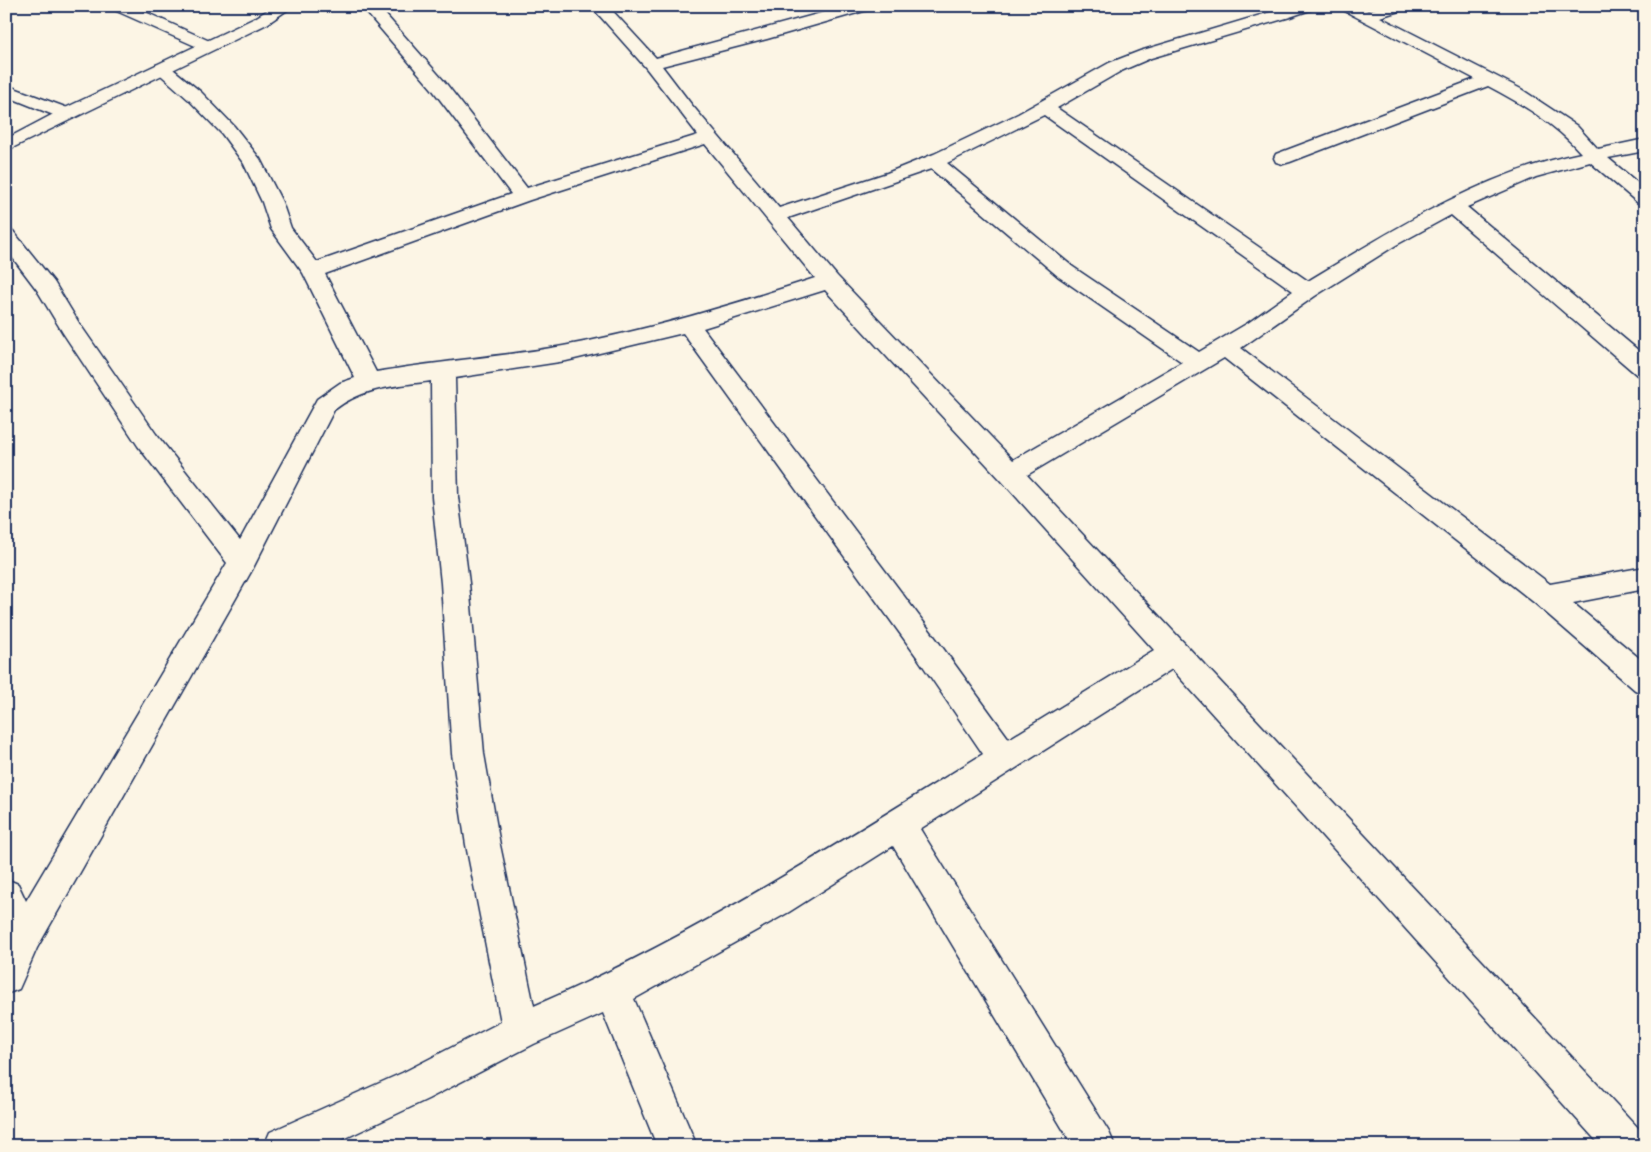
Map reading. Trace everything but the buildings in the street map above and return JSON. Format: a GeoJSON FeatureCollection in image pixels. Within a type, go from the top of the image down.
{"type":"FeatureCollection","features":[{"type":"Feature","properties":{"kind":"street"},"geometry":{"type":"LineString","coordinates":[[118,6],[208,46]]}},
{"type":"Feature","properties":{"kind":"street"},"geometry":{"type":"LineString","coordinates":[[6,146],[67,114],[261,20],[285,6]]}},
{"type":"Feature","properties":{"kind":"street"},"geometry":{"type":"LineString","coordinates":[[369,6],[438,85],[523,196]]}},
{"type":"Feature","properties":{"kind":"street"},"geometry":{"type":"LineString","coordinates":[[599,6],[652,64],[709,137],[830,281],[1010,473],[1628,1146]]}},
{"type":"Feature","properties":{"kind":"street"},"geometry":{"type":"LineString","coordinates":[[652,64],[761,36],[865,6]]}},
{"type":"Feature","properties":{"kind":"street"},"geometry":{"type":"LineString","coordinates":[[775,216],[933,161],[962,149],[1124,63],[1163,49],[1238,29],[1307,6]]}},
{"type":"Feature","properties":{"kind":"street"},"geometry":{"type":"LineString","coordinates":[[1347,6],[1488,80],[1550,115],[1570,130],[1593,155],[1645,199]]}},
{"type":"Feature","properties":{"kind":"street"},"geometry":{"type":"LineString","coordinates":[[1367,16],[1399,6]]}},
{"type":"Feature","properties":{"kind":"street"},"geometry":{"type":"LineString","coordinates":[[162,69],[195,96],[228,130],[253,163],[272,202],[281,229],[313,272],[369,382]]}},
{"type":"Feature","properties":{"kind":"street"},"geometry":{"type":"LineString","coordinates":[[1283,158],[1488,80]]}},
{"type":"Feature","properties":{"kind":"street"},"geometry":{"type":"LineString","coordinates":[[6,90],[67,114]]}},
{"type":"Feature","properties":{"kind":"street"},"geometry":{"type":"LineString","coordinates":[[1044,107],[1308,291]]}},
{"type":"Feature","properties":{"kind":"street"},"geometry":{"type":"LineString","coordinates":[[313,272],[523,196],[709,137]]}},
{"type":"Feature","properties":{"kind":"street"},"geometry":{"type":"LineString","coordinates":[[1010,473],[1199,363],[1256,328],[1308,291],[1389,241],[1453,206],[1529,173],[1593,155],[1645,145]]}},
{"type":"Feature","properties":{"kind":"street"},"geometry":{"type":"LineString","coordinates":[[933,161],[1066,272],[1199,363]]}},
{"type":"Feature","properties":{"kind":"street"},"geometry":{"type":"LineString","coordinates":[[1453,206],[1645,369]]}},
{"type":"Feature","properties":{"kind":"street"},"geometry":{"type":"LineString","coordinates":[[6,235],[46,286],[71,328],[147,440],[242,562]]}},
{"type":"Feature","properties":{"kind":"street"},"geometry":{"type":"LineString","coordinates":[[6,976],[25,936],[242,562],[324,405],[332,397],[345,390],[369,382],[521,362],[587,349],[689,325],[830,281]]}},
{"type":"Feature","properties":{"kind":"street"},"geometry":{"type":"LineString","coordinates":[[689,325],[733,388],[911,625],[1004,758]]}},
{"type":"Feature","properties":{"kind":"street"},"geometry":{"type":"LineString","coordinates":[[1225,347],[1546,596],[1645,681]]}},
{"type":"Feature","properties":{"kind":"street"},"geometry":{"type":"LineString","coordinates":[[443,371],[445,497],[455,583],[468,754],[483,845],[521,1031]]}},
{"type":"Feature","properties":{"kind":"street"},"geometry":{"type":"LineString","coordinates":[[1546,596],[1645,578]]}},
{"type":"Feature","properties":{"kind":"street"},"geometry":{"type":"LineString","coordinates":[[286,1145],[416,1086],[521,1031],[612,990],[777,900],[1174,652]]}},
{"type":"Feature","properties":{"kind":"street"},"geometry":{"type":"LineString","coordinates":[[899,824],[1095,1146]]}},
{"type":"Feature","properties":{"kind":"street"},"geometry":{"type":"LineString","coordinates":[[6,896],[25,936]]}},
{"type":"Feature","properties":{"kind":"street"},"geometry":{"type":"LineString","coordinates":[[612,990],[676,1146]]}}]}
